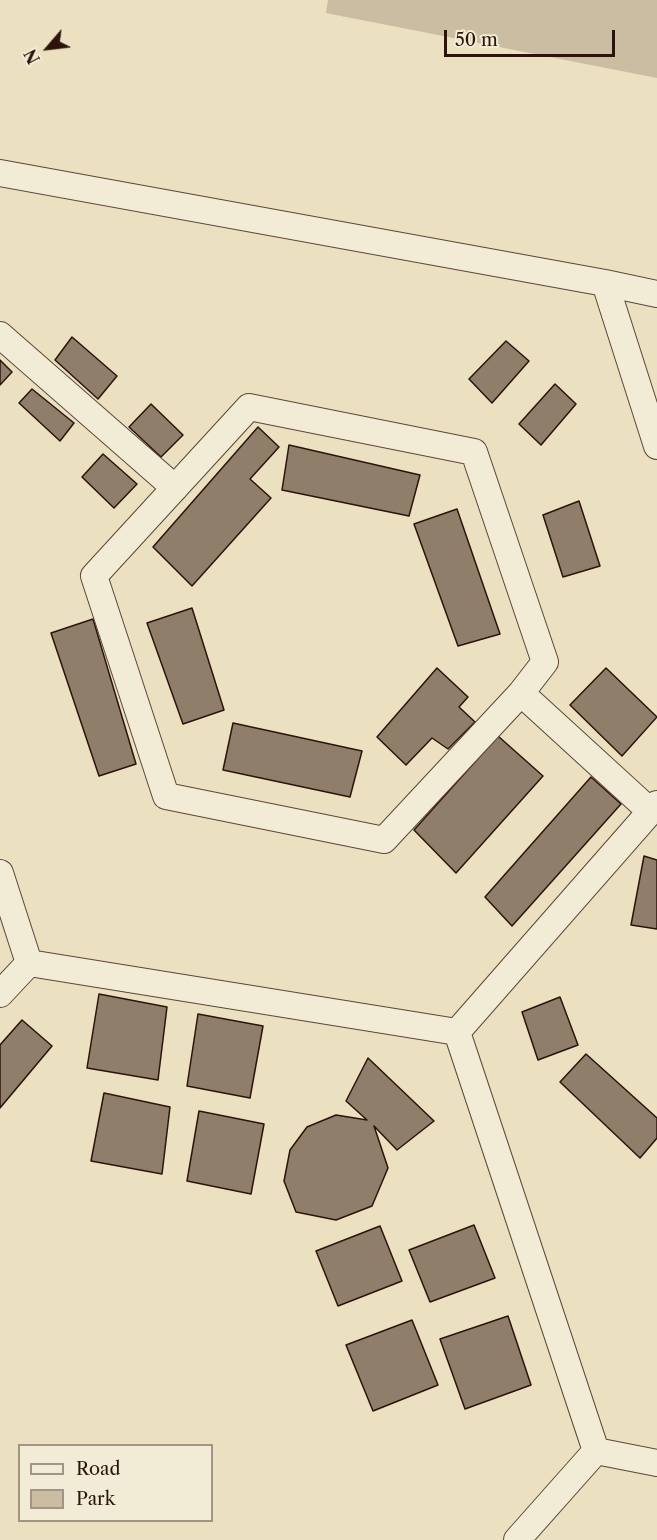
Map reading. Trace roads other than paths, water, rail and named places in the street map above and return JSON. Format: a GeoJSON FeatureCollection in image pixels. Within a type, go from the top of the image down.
{"type":"FeatureCollection","features":[{"type":"Feature","properties":{"kind":"street"},"geometry":{"type":"LineString","coordinates":[[0,172],[657,294]]}},
{"type":"Feature","properties":{"kind":"street"},"geometry":{"type":"LineString","coordinates":[[605,283],[657,446]]}},
{"type":"Feature","properties":{"kind":"street"},"geometry":{"type":"LineString","coordinates":[[0,335],[175,488]]}},
{"type":"Feature","properties":{"kind":"street"},"geometry":{"type":"LineString","coordinates":[[249,407],[474,452],[545,662],[520,693],[384,840],[166,796],[94,576],[175,488],[249,407]]}},
{"type":"Feature","properties":{"kind":"street"},"geometry":{"type":"LineString","coordinates":[[457,1032],[654,808],[520,693]]}},
{"type":"Feature","properties":{"kind":"street"},"geometry":{"type":"LineString","coordinates":[[0,873],[29,963]]}},
{"type":"Feature","properties":{"kind":"street"},"geometry":{"type":"LineString","coordinates":[[29,963],[457,1032]]}},
{"type":"Feature","properties":{"kind":"street"},"geometry":{"type":"LineString","coordinates":[[0,994],[29,963]]}},
{"type":"Feature","properties":{"kind":"street"},"geometry":{"type":"LineString","coordinates":[[457,1032],[596,1451]]}},
{"type":"Feature","properties":{"kind":"street"},"geometry":{"type":"LineString","coordinates":[[596,1451],[657,1463]]}},
{"type":"Feature","properties":{"kind":"street"},"geometry":{"type":"LineString","coordinates":[[517,1540],[596,1451]]}}]}
